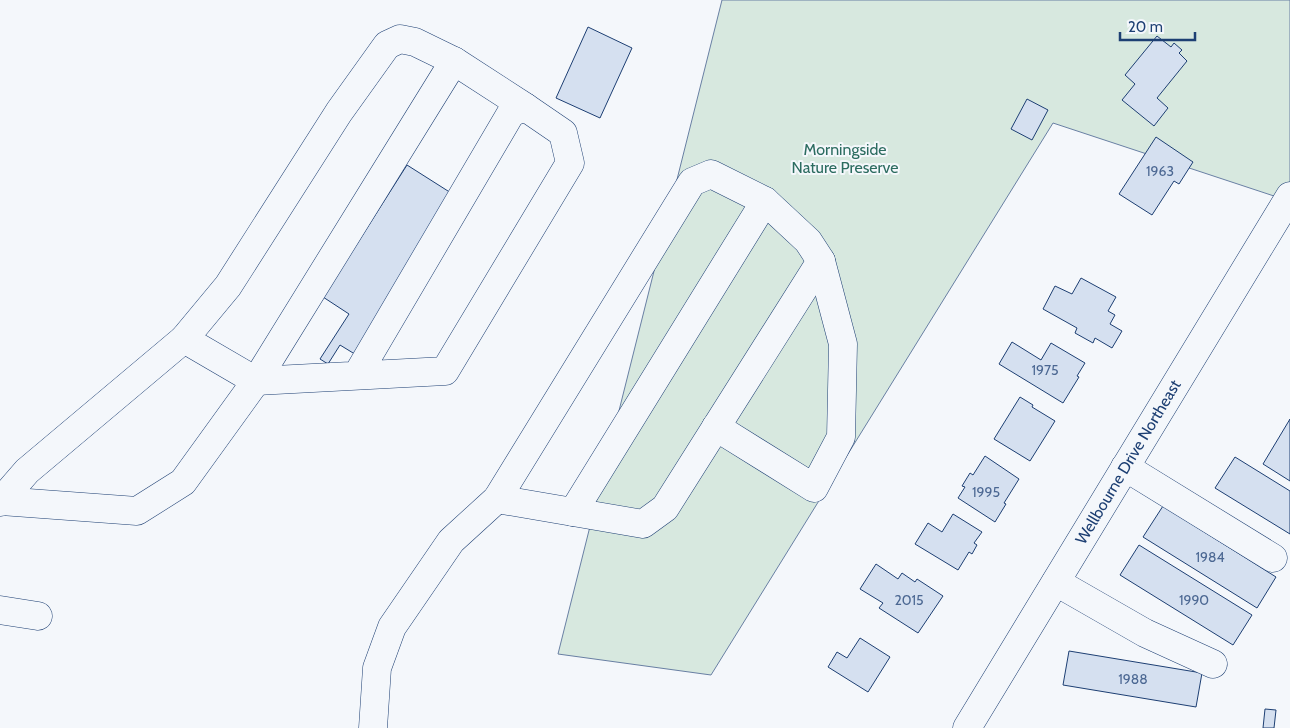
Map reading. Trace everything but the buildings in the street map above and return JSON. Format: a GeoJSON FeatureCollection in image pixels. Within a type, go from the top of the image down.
{"type":"FeatureCollection","features":[{"type":"Feature","properties":{"kind":"street"},"geometry":{"type":"LineString","coordinates":[[0,502],[27,471],[184,339],[228,286],[339,112],[387,45],[400,39],[415,42],[454,61],[563,133],[570,163],[445,371],[256,381],[184,339]]}},
{"type":"Feature","properties":{"kind":"street"},"geometry":{"type":"LineString","coordinates":[[0,502],[137,511],[183,482],[256,381],[454,61]]}},
{"type":"Feature","properties":{"kind":"street"},"geometry":{"type":"LineString","coordinates":[[357,376],[511,113],[525,107]]}},
{"type":"Feature","properties":{"kind":"street"},"geometry":{"type":"LineString","coordinates":[[373,728],[377,668],[392,627],[452,540],[497,498],[692,182],[711,174],[765,201],[808,241],[821,261],[842,344],[841,437],[814,488],[716,427]]}},
{"type":"Feature","properties":{"kind":"street","name":"Wellbourne Drive Northeast"},"geometry":{"type":"LineString","coordinates":[[967,728],[1290,196]]}},
{"type":"Feature","properties":{"kind":"street"},"geometry":{"type":"LineString","coordinates":[[573,512],[765,201]]}},
{"type":"Feature","properties":{"kind":"street"},"geometry":{"type":"LineString","coordinates":[[497,498],[643,524],[665,508],[821,261]]}},
{"type":"Feature","properties":{"kind":"street"},"geometry":{"type":"LineString","coordinates":[[1125,467],[1273,558]]}},
{"type":"Feature","properties":{"kind":"street"},"geometry":{"type":"LineString","coordinates":[[1056,582],[1145,633],[1212,664]]}},
{"type":"Feature","properties":{"kind":"street"},"geometry":{"type":"LineString","coordinates":[[0,610],[38,616]]}},
{"type":"Feature","properties":{"kind":"green space","name":"Morningside Nature Preserve"},"geometry":{"type":"Polygon","coordinates":[[[722,0],[1290,0],[1290,188],[1283,199],[1053,123],[711,675],[558,654],[722,0]]]}}]}
